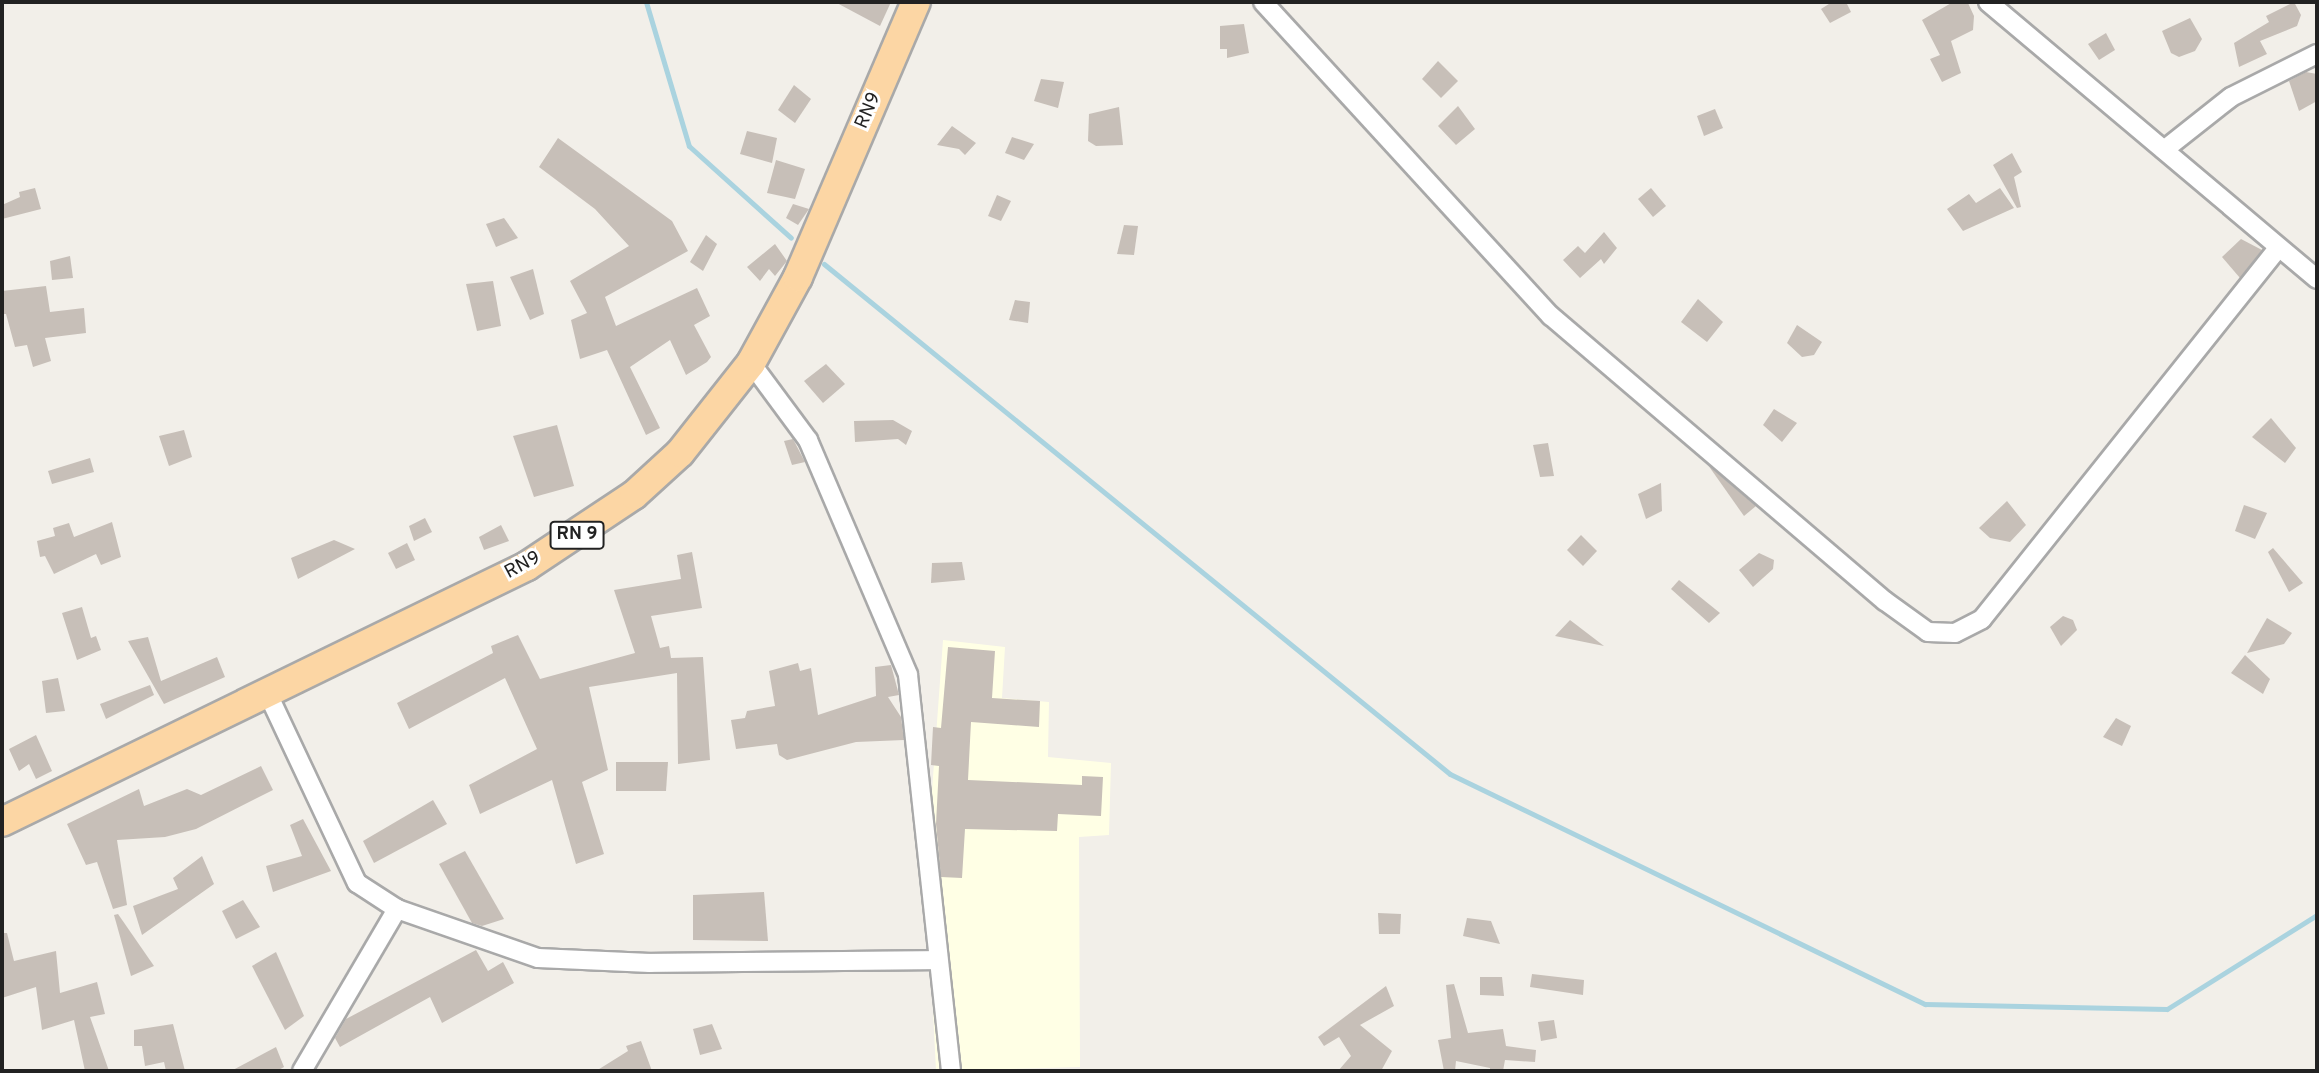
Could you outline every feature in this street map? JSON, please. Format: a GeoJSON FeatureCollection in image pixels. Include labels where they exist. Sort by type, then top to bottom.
{"type":"FeatureCollection","features":[{"type":"Feature","properties":{"kind":"main road","name":"RN9"},"geometry":{"type":"LineString","coordinates":[[2,822],[527,566],[587,528],[680,453],[751,363],[798,277],[916,2]]}},
{"type":"Feature","properties":{"kind":"street"},"geometry":{"type":"LineString","coordinates":[[1263,2],[1551,316],[1885,601],[1928,632],[1955,633],[1990,611],[2278,248]]}},
{"type":"Feature","properties":{"kind":"street"},"geometry":{"type":"LineString","coordinates":[[1988,2],[2317,279]]}},
{"type":"Feature","properties":{"kind":"street"},"geometry":{"type":"LineString","coordinates":[[2164,149],[2231,97],[2317,54]]}},
{"type":"Feature","properties":{"kind":"street"},"geometry":{"type":"LineString","coordinates":[[751,363],[808,440],[908,675],[936,960],[951,1071]]}},
{"type":"Feature","properties":{"kind":"street"},"geometry":{"type":"LineString","coordinates":[[267,692],[358,883],[397,909],[538,958],[650,963],[936,960]]}},
{"type":"Feature","properties":{"kind":"street"},"geometry":{"type":"LineString","coordinates":[[302,1071],[397,909]]}},
{"type":"Feature","properties":{"kind":"shaded area"},"geometry":{"type":"Polygon","coordinates":[[[943,640],[1005,647],[1002,698],[1049,702],[1048,757],[1111,763],[1109,835],[1079,837],[1080,1067],[936,1071],[926,873],[943,640]]]}},
{"type":"Feature","properties":{"kind":"building"},"geometry":{"type":"Polygon","coordinates":[[[835,2],[891,2],[880,26],[835,2]]]}},
{"type":"Feature","properties":{"kind":"building"},"geometry":{"type":"Polygon","coordinates":[[[1832,2],[1846,2],[1851,12],[1830,23],[1821,9],[1832,2]]]}},
{"type":"Feature","properties":{"kind":"building"},"geometry":{"type":"Polygon","coordinates":[[[1953,2],[1968,3],[1974,16],[1973,30],[1951,41],[1961,73],[1942,82],[1930,59],[1940,55],[1922,20],[1953,2]]]}},
{"type":"Feature","properties":{"kind":"building"},"geometry":{"type":"Polygon","coordinates":[[[2294,2],[2301,15],[2297,26],[2260,41],[2267,54],[2239,67],[2234,43],[2269,22],[2266,16],[2294,2]]]}},
{"type":"Feature","properties":{"kind":"building"},"geometry":{"type":"Polygon","coordinates":[[[2190,18],[2202,39],[2195,51],[2179,57],[2171,53],[2162,31],[2190,18]]]}},
{"type":"Feature","properties":{"kind":"building"},"geometry":{"type":"Polygon","coordinates":[[[1244,24],[1249,53],[1227,58],[1227,49],[1220,49],[1220,26],[1244,24]]]}},
{"type":"Feature","properties":{"kind":"building"},"geometry":{"type":"Polygon","coordinates":[[[2106,33],[2115,50],[2099,60],[2088,44],[2106,33]]]}},
{"type":"Feature","properties":{"kind":"building"},"geometry":{"type":"Polygon","coordinates":[[[1438,61],[1458,81],[1441,98],[1422,79],[1438,61]]]}},
{"type":"Feature","properties":{"kind":"building"},"geometry":{"type":"Polygon","coordinates":[[[2306,72],[2317,74],[2317,101],[2299,111],[2289,81],[2306,72]]]}},
{"type":"Feature","properties":{"kind":"building"},"geometry":{"type":"Polygon","coordinates":[[[1041,79],[1064,82],[1058,108],[1034,101],[1041,79]]]}},
{"type":"Feature","properties":{"kind":"building"},"geometry":{"type":"Polygon","coordinates":[[[794,85],[811,99],[795,123],[778,110],[794,85]]]}},
{"type":"Feature","properties":{"kind":"building"},"geometry":{"type":"Polygon","coordinates":[[[1458,106],[1475,129],[1456,145],[1438,126],[1458,106]]]}},
{"type":"Feature","properties":{"kind":"building"},"geometry":{"type":"Polygon","coordinates":[[[1119,107],[1123,145],[1096,146],[1088,141],[1089,114],[1119,107]]]}},
{"type":"Feature","properties":{"kind":"building"},"geometry":{"type":"Polygon","coordinates":[[[1715,109],[1723,128],[1704,136],[1697,116],[1715,109]]]}},
{"type":"Feature","properties":{"kind":"building"},"geometry":{"type":"Polygon","coordinates":[[[952,126],[976,143],[965,155],[959,149],[937,145],[952,126]]]}},
{"type":"Feature","properties":{"kind":"building"},"geometry":{"type":"Polygon","coordinates":[[[747,131],[777,138],[772,163],[740,154],[747,131]]]}},
{"type":"Feature","properties":{"kind":"building"},"geometry":{"type":"Polygon","coordinates":[[[1012,137],[1034,144],[1024,160],[1005,153],[1012,137]]]}},
{"type":"Feature","properties":{"kind":"building"},"geometry":{"type":"Polygon","coordinates":[[[558,138],[672,221],[688,251],[605,297],[616,326],[697,288],[710,316],[694,325],[711,357],[707,362],[686,375],[670,340],[630,367],[660,428],[646,435],[607,350],[580,359],[571,320],[587,313],[570,281],[629,246],[595,209],[539,167],[558,138]]]}},
{"type":"Feature","properties":{"kind":"building"},"geometry":{"type":"Polygon","coordinates":[[[2012,153],[2022,172],[2014,177],[2021,207],[2017,208],[1993,165],[2012,153]]]}},
{"type":"Feature","properties":{"kind":"building"},"geometry":{"type":"Polygon","coordinates":[[[776,160],[805,169],[795,199],[767,193],[776,160]]]}},
{"type":"Feature","properties":{"kind":"building"},"geometry":{"type":"Polygon","coordinates":[[[35,188],[41,209],[2,219],[2,205],[20,197],[19,192],[35,188]]]}},
{"type":"Feature","properties":{"kind":"building"},"geometry":{"type":"Polygon","coordinates":[[[1651,188],[1666,206],[1653,217],[1638,199],[1651,188]]]}},
{"type":"Feature","properties":{"kind":"building"},"geometry":{"type":"Polygon","coordinates":[[[2000,188],[2014,208],[1963,231],[1947,209],[1969,194],[1976,203],[2000,188]]]}},
{"type":"Feature","properties":{"kind":"building"},"geometry":{"type":"Polygon","coordinates":[[[997,195],[1011,201],[1001,221],[988,216],[997,195]]]}},
{"type":"Feature","properties":{"kind":"building"},"geometry":{"type":"Polygon","coordinates":[[[793,204],[809,209],[798,225],[786,218],[793,204]]]}},
{"type":"Feature","properties":{"kind":"building"},"geometry":{"type":"Polygon","coordinates":[[[504,218],[518,238],[496,247],[486,224],[504,218]]]}},
{"type":"Feature","properties":{"kind":"building"},"geometry":{"type":"Polygon","coordinates":[[[1124,225],[1138,226],[1134,255],[1117,254],[1124,225]]]}},
{"type":"Feature","properties":{"kind":"building"},"geometry":{"type":"Polygon","coordinates":[[[1604,232],[1617,248],[1604,264],[1601,259],[1580,278],[1563,260],[1578,246],[1585,253],[1604,232]]]}},
{"type":"Feature","properties":{"kind":"building"},"geometry":{"type":"Polygon","coordinates":[[[706,235],[717,244],[703,271],[690,262],[706,235]]]}},
{"type":"Feature","properties":{"kind":"building"},"geometry":{"type":"Polygon","coordinates":[[[2241,239],[2262,250],[2240,278],[2222,257],[2241,239]]]}},
{"type":"Feature","properties":{"kind":"building"},"geometry":{"type":"Polygon","coordinates":[[[775,244],[787,261],[775,276],[769,269],[760,281],[747,267],[775,244]]]}},
{"type":"Feature","properties":{"kind":"building"},"geometry":{"type":"Polygon","coordinates":[[[70,256],[73,278],[52,280],[50,261],[70,256]]]}},
{"type":"Feature","properties":{"kind":"building"},"geometry":{"type":"Polygon","coordinates":[[[533,269],[544,314],[530,320],[510,277],[533,269]]]}},
{"type":"Feature","properties":{"kind":"building"},"geometry":{"type":"Polygon","coordinates":[[[493,281],[501,326],[477,331],[466,284],[493,281]]]}},
{"type":"Feature","properties":{"kind":"building"},"geometry":{"type":"Polygon","coordinates":[[[46,286],[50,312],[84,308],[86,333],[45,338],[51,361],[33,367],[27,345],[15,347],[6,314],[2,314],[2,291],[46,286]]]}},
{"type":"Feature","properties":{"kind":"building"},"geometry":{"type":"Polygon","coordinates":[[[1698,299],[1723,322],[1707,342],[1681,322],[1698,299]]]}},
{"type":"Feature","properties":{"kind":"building"},"geometry":{"type":"Polygon","coordinates":[[[1015,300],[1030,302],[1028,323],[1009,320],[1015,300]]]}},
{"type":"Feature","properties":{"kind":"building"},"geometry":{"type":"Polygon","coordinates":[[[1797,325],[1822,342],[1814,355],[1802,357],[1787,343],[1797,325]]]}},
{"type":"Feature","properties":{"kind":"building"},"geometry":{"type":"Polygon","coordinates":[[[826,364],[845,384],[823,403],[804,381],[826,364]]]}},
{"type":"Feature","properties":{"kind":"building"},"geometry":{"type":"Polygon","coordinates":[[[1774,409],[1797,423],[1782,442],[1763,425],[1774,409]]]}},
{"type":"Feature","properties":{"kind":"building"},"geometry":{"type":"Polygon","coordinates":[[[2271,418],[2296,448],[2285,463],[2252,437],[2271,418]]]}},
{"type":"Feature","properties":{"kind":"building"},"geometry":{"type":"Polygon","coordinates":[[[893,420],[912,431],[906,445],[898,439],[855,442],[854,421],[893,420]]]}},
{"type":"Feature","properties":{"kind":"building"},"geometry":{"type":"Polygon","coordinates":[[[557,425],[574,486],[534,497],[513,436],[557,425]]]}},
{"type":"Feature","properties":{"kind":"building"},"geometry":{"type":"Polygon","coordinates":[[[184,430],[192,457],[169,466],[159,436],[184,430]]]}},
{"type":"Feature","properties":{"kind":"building"},"geometry":{"type":"Polygon","coordinates":[[[793,439],[805,462],[792,465],[784,441],[793,439]]]}},
{"type":"Feature","properties":{"kind":"building"},"geometry":{"type":"Polygon","coordinates":[[[1548,443],[1554,476],[1540,477],[1533,445],[1548,443]]]}},
{"type":"Feature","properties":{"kind":"building"},"geometry":{"type":"Polygon","coordinates":[[[90,458],[94,472],[52,484],[48,471],[90,458]]]}},
{"type":"Feature","properties":{"kind":"building"},"geometry":{"type":"Polygon","coordinates":[[[1708,465],[1756,506],[1744,516],[1708,465]]]}},
{"type":"Feature","properties":{"kind":"building"},"geometry":{"type":"Polygon","coordinates":[[[1661,483],[1662,511],[1646,519],[1638,494],[1661,483]]]}},
{"type":"Feature","properties":{"kind":"building"},"geometry":{"type":"Polygon","coordinates":[[[2007,501],[2026,525],[2010,542],[1990,538],[1979,528],[2007,501]]]}},
{"type":"Feature","properties":{"kind":"building"},"geometry":{"type":"Polygon","coordinates":[[[2244,505],[2267,513],[2255,539],[2235,531],[2244,505]]]}},
{"type":"Feature","properties":{"kind":"building"},"geometry":{"type":"Polygon","coordinates":[[[425,518],[432,532],[414,541],[409,526],[425,518]]]}},
{"type":"Feature","properties":{"kind":"building"},"geometry":{"type":"Polygon","coordinates":[[[112,522],[121,557],[101,565],[96,554],[54,574],[45,556],[40,557],[37,541],[55,536],[53,528],[69,523],[74,537],[112,522]]]}},
{"type":"Feature","properties":{"kind":"building"},"geometry":{"type":"Polygon","coordinates":[[[501,525],[509,541],[484,550],[479,537],[501,525]]]}},
{"type":"Feature","properties":{"kind":"building"},"geometry":{"type":"Polygon","coordinates":[[[1581,535],[1597,551],[1583,566],[1567,550],[1581,535]]]}},
{"type":"Feature","properties":{"kind":"building"},"geometry":{"type":"Polygon","coordinates":[[[334,540],[355,549],[298,579],[291,558],[334,540]]]}},
{"type":"Feature","properties":{"kind":"building"},"geometry":{"type":"Polygon","coordinates":[[[407,543],[415,560],[396,569],[388,553],[407,543]]]}},
{"type":"Feature","properties":{"kind":"building"},"geometry":{"type":"Polygon","coordinates":[[[2273,548],[2303,583],[2289,592],[2268,552],[2273,548]]]}},
{"type":"Feature","properties":{"kind":"building"},"geometry":{"type":"Polygon","coordinates":[[[692,552],[702,608],[651,616],[660,648],[669,646],[671,658],[703,657],[710,760],[678,764],[677,673],[589,687],[608,770],[582,782],[604,854],[576,864],[552,780],[480,814],[469,785],[537,749],[505,678],[409,729],[397,703],[493,653],[491,646],[518,635],[540,679],[635,653],[614,590],[681,579],[677,555],[692,552]]]}},
{"type":"Feature","properties":{"kind":"building"},"geometry":{"type":"Polygon","coordinates":[[[1759,553],[1774,560],[1773,569],[1753,587],[1739,570],[1759,553]]]}},
{"type":"Feature","properties":{"kind":"building"},"geometry":{"type":"Polygon","coordinates":[[[962,562],[965,580],[931,583],[932,563],[962,562]]]}},
{"type":"Feature","properties":{"kind":"building"},"geometry":{"type":"Polygon","coordinates":[[[1679,580],[1720,613],[1709,623],[1671,589],[1679,580]]]}},
{"type":"Feature","properties":{"kind":"building"},"geometry":{"type":"Polygon","coordinates":[[[82,607],[91,638],[96,636],[101,650],[77,660],[62,613],[82,607]]]}},
{"type":"Feature","properties":{"kind":"building"},"geometry":{"type":"Polygon","coordinates":[[[2063,616],[2073,620],[2077,630],[2061,646],[2050,627],[2063,616]]]}},
{"type":"Feature","properties":{"kind":"building"},"geometry":{"type":"Polygon","coordinates":[[[2267,618],[2292,633],[2284,644],[2247,653],[2267,618]]]}},
{"type":"Feature","properties":{"kind":"building"},"geometry":{"type":"Polygon","coordinates":[[[1570,620],[1604,646],[1555,636],[1570,620]]]}},
{"type":"Feature","properties":{"kind":"building"},"geometry":{"type":"Polygon","coordinates":[[[148,637],[161,681],[217,657],[225,677],[164,704],[128,641],[148,637]]]}},
{"type":"Feature","properties":{"kind":"building"},"geometry":{"type":"Polygon","coordinates":[[[948,647],[995,651],[992,698],[1040,701],[1039,727],[971,722],[968,780],[1082,785],[1082,776],[1103,777],[1101,816],[1058,814],[1057,831],[965,829],[962,878],[941,877],[936,824],[939,766],[931,765],[933,727],[941,728],[948,647]]]}},
{"type":"Feature","properties":{"kind":"building"},"geometry":{"type":"Polygon","coordinates":[[[2245,655],[2270,679],[2263,694],[2231,673],[2245,655]]]}},
{"type":"Feature","properties":{"kind":"building"},"geometry":{"type":"Polygon","coordinates":[[[798,663],[800,671],[811,668],[818,715],[876,696],[875,667],[891,665],[899,695],[888,697],[901,717],[904,740],[856,742],[787,760],[779,755],[777,744],[736,749],[731,720],[745,718],[747,711],[775,706],[769,671],[798,663]]]}},
{"type":"Feature","properties":{"kind":"building"},"geometry":{"type":"Polygon","coordinates":[[[58,678],[65,711],[46,713],[42,681],[58,678]]]}},
{"type":"Feature","properties":{"kind":"building"},"geometry":{"type":"Polygon","coordinates":[[[150,685],[154,695],[106,719],[100,704],[150,685]]]}},
{"type":"Feature","properties":{"kind":"building"},"geometry":{"type":"Polygon","coordinates":[[[2116,718],[2131,726],[2122,746],[2103,737],[2116,718]]]}},
{"type":"Feature","properties":{"kind":"building"},"geometry":{"type":"Polygon","coordinates":[[[36,735],[52,771],[36,779],[29,764],[19,771],[9,749],[36,735]]]}},
{"type":"Feature","properties":{"kind":"building"},"geometry":{"type":"Polygon","coordinates":[[[616,762],[668,762],[666,791],[616,791],[616,762]]]}},
{"type":"Feature","properties":{"kind":"building"},"geometry":{"type":"Polygon","coordinates":[[[261,766],[273,790],[196,829],[165,837],[117,840],[127,905],[113,909],[97,862],[86,865],[67,824],[139,789],[144,806],[187,789],[201,795],[261,766]]]}},
{"type":"Feature","properties":{"kind":"building"},"geometry":{"type":"Polygon","coordinates":[[[433,800],[447,824],[374,863],[363,841],[433,800]]]}},
{"type":"Feature","properties":{"kind":"building"},"geometry":{"type":"Polygon","coordinates":[[[303,819],[331,871],[273,892],[266,866],[302,856],[290,825],[303,819]]]}},
{"type":"Feature","properties":{"kind":"building"},"geometry":{"type":"Polygon","coordinates":[[[465,851],[504,919],[482,926],[472,923],[439,864],[465,851]]]}},
{"type":"Feature","properties":{"kind":"building"},"geometry":{"type":"Polygon","coordinates":[[[202,856],[214,884],[142,935],[133,906],[178,889],[173,878],[202,856]]]}},
{"type":"Feature","properties":{"kind":"building"},"geometry":{"type":"Polygon","coordinates":[[[764,892],[768,941],[693,940],[693,895],[764,892]]]}},
{"type":"Feature","properties":{"kind":"building"},"geometry":{"type":"Polygon","coordinates":[[[243,900],[260,927],[236,939],[222,911],[243,900]]]}},
{"type":"Feature","properties":{"kind":"building"},"geometry":{"type":"Polygon","coordinates":[[[1378,913],[1401,914],[1400,934],[1379,934],[1378,913]]]}},
{"type":"Feature","properties":{"kind":"building"},"geometry":{"type":"Polygon","coordinates":[[[118,914],[154,966],[131,976],[114,915],[118,914]]]}},
{"type":"Feature","properties":{"kind":"building"},"geometry":{"type":"Polygon","coordinates":[[[1467,918],[1491,921],[1500,944],[1463,936],[1467,918]]]}},
{"type":"Feature","properties":{"kind":"building"},"geometry":{"type":"Polygon","coordinates":[[[2,933],[7,933],[14,961],[56,951],[60,993],[97,982],[105,1014],[90,1017],[109,1071],[85,1071],[74,1020],[42,1030],[36,987],[2,998],[2,933]]]}},
{"type":"Feature","properties":{"kind":"building"},"geometry":{"type":"Polygon","coordinates":[[[476,950],[488,971],[503,962],[514,983],[442,1023],[430,997],[340,1047],[335,1038],[346,1019],[476,950]]]}},
{"type":"Feature","properties":{"kind":"building"},"geometry":{"type":"Polygon","coordinates":[[[276,952],[304,1016],[285,1030],[252,966],[276,952]]]}},
{"type":"Feature","properties":{"kind":"building"},"geometry":{"type":"Polygon","coordinates":[[[1532,974],[1584,980],[1583,995],[1530,987],[1532,974]]]}},
{"type":"Feature","properties":{"kind":"building"},"geometry":{"type":"Polygon","coordinates":[[[1480,977],[1502,977],[1504,996],[1480,995],[1480,977]]]}},
{"type":"Feature","properties":{"kind":"building"},"geometry":{"type":"Polygon","coordinates":[[[1454,984],[1468,1033],[1503,1029],[1506,1046],[1536,1050],[1535,1062],[1505,1060],[1503,1071],[1490,1071],[1490,1068],[1456,1061],[1455,1071],[1444,1071],[1438,1040],[1451,1038],[1446,985],[1454,984]]]}},
{"type":"Feature","properties":{"kind":"building"},"geometry":{"type":"Polygon","coordinates":[[[1386,986],[1394,1006],[1360,1025],[1392,1051],[1381,1071],[1338,1071],[1351,1056],[1339,1037],[1324,1046],[1318,1037],[1386,986]]]}},
{"type":"Feature","properties":{"kind":"building"},"geometry":{"type":"Polygon","coordinates":[[[1554,1020],[1557,1038],[1541,1041],[1538,1022],[1554,1020]]]}},
{"type":"Feature","properties":{"kind":"building"},"geometry":{"type":"Polygon","coordinates":[[[173,1024],[185,1071],[166,1071],[164,1062],[145,1066],[142,1046],[134,1046],[134,1030],[173,1024]]]}},
{"type":"Feature","properties":{"kind":"building"},"geometry":{"type":"Polygon","coordinates":[[[712,1024],[722,1049],[700,1055],[693,1029],[712,1024]]]}},
{"type":"Feature","properties":{"kind":"building"},"geometry":{"type":"Polygon","coordinates":[[[641,1041],[652,1071],[596,1071],[628,1051],[626,1046],[641,1041]]]}},
{"type":"Feature","properties":{"kind":"building"},"geometry":{"type":"Polygon","coordinates":[[[276,1047],[284,1067],[277,1071],[231,1071],[276,1047]]]}},
{"type":"Feature","properties":{"kind":"waterway"},"geometry":{"type":"LineString","coordinates":[[646,2],[689,146],[791,238]]}},
{"type":"Feature","properties":{"kind":"waterway"},"geometry":{"type":"LineString","coordinates":[[824,264],[1450,774],[1925,1004],[2167,1009],[2317,915]]}}]}
